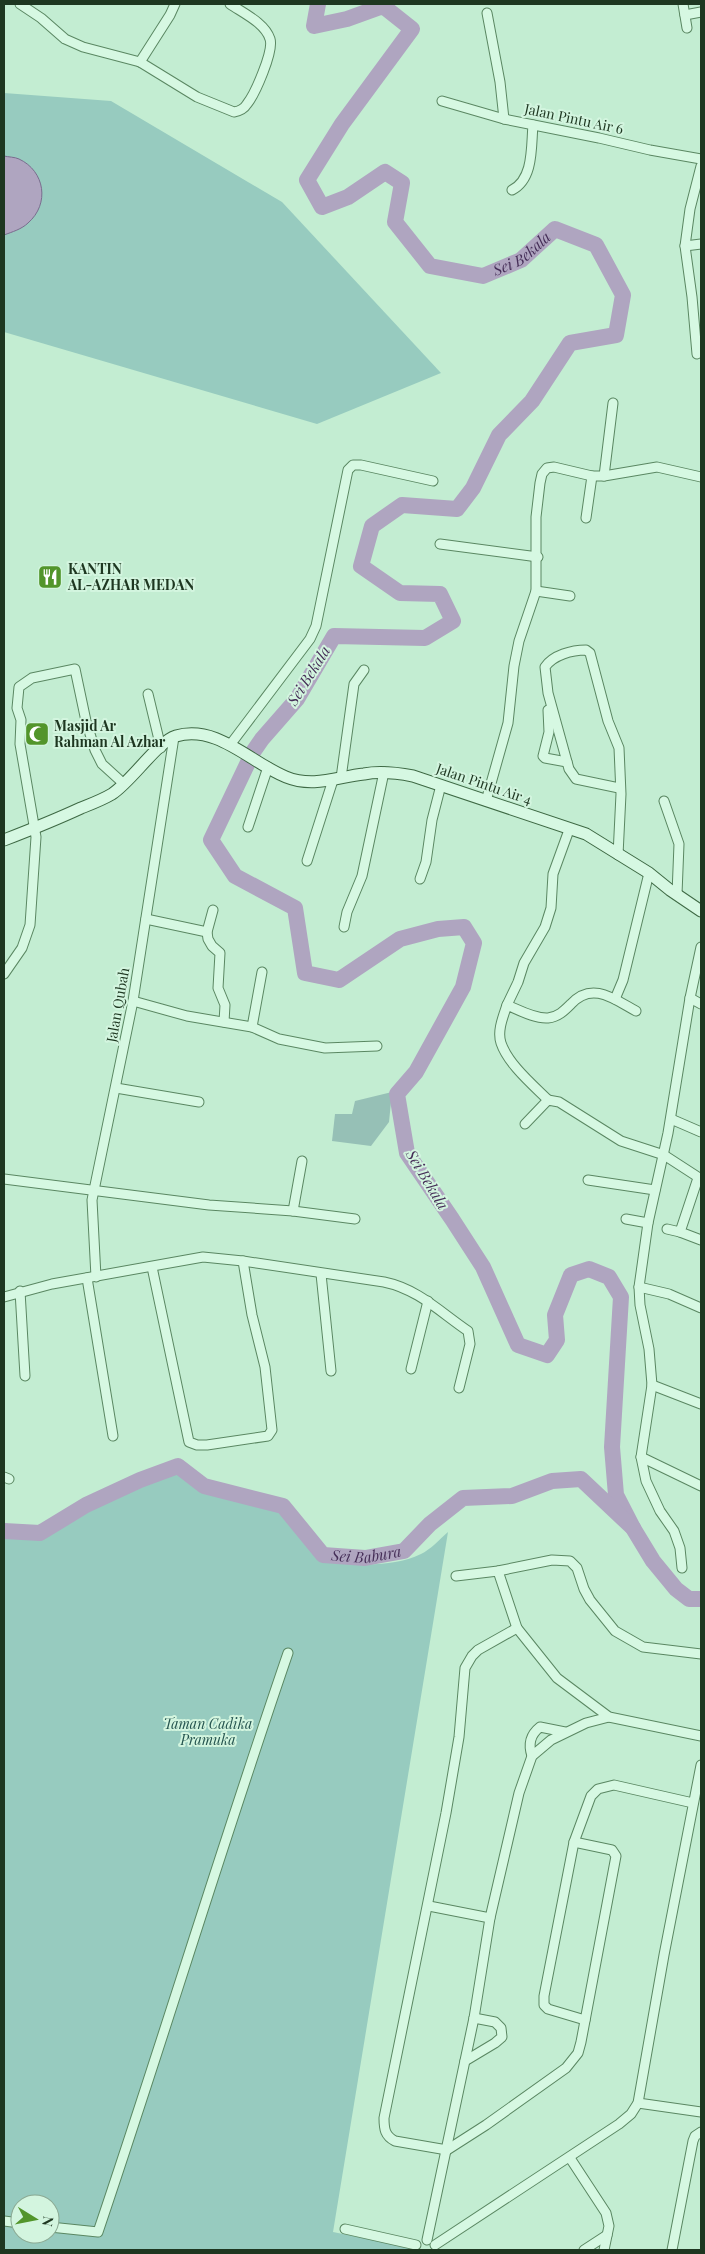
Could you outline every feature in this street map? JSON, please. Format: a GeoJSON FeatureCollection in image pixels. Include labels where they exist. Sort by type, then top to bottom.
{"type":"FeatureCollection","features":[{"type":"Feature","properties":{"kind":"main road","name":"Jalan Pintu Air 4"},"geometry":{"type":"LineString","coordinates":[[174,737],[188,733],[198,734],[236,748],[286,777],[306,783],[384,772],[413,776],[569,830],[586,834],[649,872],[701,912]]}},
{"type":"Feature","properties":{"kind":"main road"},"geometry":{"type":"LineString","coordinates":[[4,840],[36,828],[111,794],[174,737]]}},
{"type":"Feature","properties":{"kind":"street"},"geometry":{"type":"LineString","coordinates":[[20,4],[41,18],[65,39],[91,49],[140,62],[197,97],[234,112],[241,110],[252,97],[271,50],[271,41],[258,23],[230,4]]}},
{"type":"Feature","properties":{"kind":"street"},"geometry":{"type":"LineString","coordinates":[[140,62],[175,4]]}},
{"type":"Feature","properties":{"kind":"street"},"geometry":{"type":"LineString","coordinates":[[683,4],[687,28]]}},
{"type":"Feature","properties":{"kind":"street"},"geometry":{"type":"LineString","coordinates":[[685,15],[701,12]]}},
{"type":"Feature","properties":{"kind":"street"},"geometry":{"type":"LineString","coordinates":[[487,13],[500,82],[504,119]]}},
{"type":"Feature","properties":{"kind":"street","name":"Jalan Pintu Air 6"},"geometry":{"type":"LineString","coordinates":[[442,101],[504,119],[701,159]]}},
{"type":"Feature","properties":{"kind":"street"},"geometry":{"type":"LineString","coordinates":[[512,190],[520,185],[528,170],[533,125]]}},
{"type":"Feature","properties":{"kind":"street"},"geometry":{"type":"LineString","coordinates":[[696,354],[692,297],[685,246],[690,209],[701,166]]}},
{"type":"Feature","properties":{"kind":"street"},"geometry":{"type":"LineString","coordinates":[[685,246],[701,244]]}},
{"type":"Feature","properties":{"kind":"street"},"geometry":{"type":"LineString","coordinates":[[604,476],[613,404]]}},
{"type":"Feature","properties":{"kind":"street"},"geometry":{"type":"LineString","coordinates":[[236,748],[310,638],[316,626],[348,470],[354,465],[362,465],[433,481]]}},
{"type":"Feature","properties":{"kind":"street"},"geometry":{"type":"LineString","coordinates":[[486,801],[508,723],[514,666],[519,641],[536,591],[538,557],[536,517],[542,474],[547,468],[554,467],[592,476],[604,476],[635,469],[658,467],[701,477]]}},
{"type":"Feature","properties":{"kind":"street"},"geometry":{"type":"LineString","coordinates":[[586,518],[592,476]]}},
{"type":"Feature","properties":{"kind":"street"},"geometry":{"type":"LineString","coordinates":[[440,544],[538,557]]}},
{"type":"Feature","properties":{"kind":"street"},"geometry":{"type":"LineString","coordinates":[[536,591],[570,596]]}},
{"type":"Feature","properties":{"kind":"street"},"geometry":{"type":"LineString","coordinates":[[567,762],[543,756],[549,732],[545,667],[546,664],[573,651],[586,650],[590,653],[608,721],[619,748],[618,855]]}},
{"type":"Feature","properties":{"kind":"street"},"geometry":{"type":"LineString","coordinates":[[4,974],[22,948],[30,925],[36,828],[20,744],[21,720],[17,708],[19,688],[32,678],[73,669],[76,670],[86,721],[95,750],[102,764],[124,784]]}},
{"type":"Feature","properties":{"kind":"street"},"geometry":{"type":"LineString","coordinates":[[307,861],[337,779],[354,684],[364,670]]}},
{"type":"Feature","properties":{"kind":"street"},"geometry":{"type":"LineString","coordinates":[[548,693],[567,762],[576,779],[619,788]]}},
{"type":"Feature","properties":{"kind":"street"},"geometry":{"type":"LineString","coordinates":[[148,694],[161,748]]}},
{"type":"Feature","properties":{"kind":"street","name":"Jalan Qubah"},"geometry":{"type":"LineString","coordinates":[[113,1436],[91,1278],[94,1190],[133,1001],[174,737]]}},
{"type":"Feature","properties":{"kind":"street"},"geometry":{"type":"LineString","coordinates":[[248,827],[266,766]]}},
{"type":"Feature","properties":{"kind":"street"},"geometry":{"type":"LineString","coordinates":[[344,927],[347,912],[362,876],[384,772]]}},
{"type":"Feature","properties":{"kind":"street"},"geometry":{"type":"LineString","coordinates":[[420,879],[426,862],[432,820],[441,786]]}},
{"type":"Feature","properties":{"kind":"street"},"geometry":{"type":"LineString","coordinates":[[664,801],[679,844],[677,894]]}},
{"type":"Feature","properties":{"kind":"street"},"geometry":{"type":"LineString","coordinates":[[569,830],[553,874],[551,908],[545,927],[524,963],[518,982],[507,1005],[501,1026],[501,1043],[524,1076],[548,1100],[565,1105],[621,1141],[664,1155],[700,1178],[680,1232]]}},
{"type":"Feature","properties":{"kind":"street"},"geometry":{"type":"LineString","coordinates":[[615,999],[623,980],[649,872]]}},
{"type":"Feature","properties":{"kind":"street"},"geometry":{"type":"LineString","coordinates":[[213,910],[207,932],[209,942],[220,953],[218,988],[225,1005],[224,1022]]}},
{"type":"Feature","properties":{"kind":"street"},"geometry":{"type":"LineString","coordinates":[[146,920],[207,932]]}},
{"type":"Feature","properties":{"kind":"street"},"geometry":{"type":"LineString","coordinates":[[682,1568],[680,1548],[674,1531],[660,1511],[646,1481],[641,1457],[652,1385],[649,1349],[640,1305],[639,1287],[648,1223],[664,1155],[690,998],[701,946]]}},
{"type":"Feature","properties":{"kind":"street"},"geometry":{"type":"LineString","coordinates":[[252,1027],[262,972]]}},
{"type":"Feature","properties":{"kind":"street"},"geometry":{"type":"LineString","coordinates":[[507,1005],[541,1018],[550,1018],[563,1012],[578,996],[585,992],[603,994],[636,1011]]}},
{"type":"Feature","properties":{"kind":"street"},"geometry":{"type":"LineString","coordinates":[[690,998],[701,1004]]}},
{"type":"Feature","properties":{"kind":"street"},"geometry":{"type":"LineString","coordinates":[[133,1001],[187,1016],[252,1027],[279,1038],[325,1048],[377,1046]]}},
{"type":"Feature","properties":{"kind":"street"},"geometry":{"type":"LineString","coordinates":[[116,1088],[198,1102]]}},
{"type":"Feature","properties":{"kind":"street"},"geometry":{"type":"LineString","coordinates":[[525,1124],[548,1100]]}},
{"type":"Feature","properties":{"kind":"street"},"geometry":{"type":"LineString","coordinates":[[671,1118],[701,1132]]}},
{"type":"Feature","properties":{"kind":"street"},"geometry":{"type":"LineString","coordinates":[[293,1211],[302,1161]]}},
{"type":"Feature","properties":{"kind":"street"},"geometry":{"type":"LineString","coordinates":[[4,1179],[209,1205],[293,1211],[355,1219]]}},
{"type":"Feature","properties":{"kind":"street"},"geometry":{"type":"LineString","coordinates":[[588,1180],[655,1190]]}},
{"type":"Feature","properties":{"kind":"street"},"geometry":{"type":"LineString","coordinates":[[626,1219],[648,1223]]}},
{"type":"Feature","properties":{"kind":"street"},"geometry":{"type":"LineString","coordinates":[[667,1229],[701,1240]]}},
{"type":"Feature","properties":{"kind":"street"},"geometry":{"type":"LineString","coordinates":[[4,1297],[20,1291],[203,1257],[243,1261],[402,1286],[428,1301],[468,1331],[470,1344],[459,1388]]}},
{"type":"Feature","properties":{"kind":"street"},"geometry":{"type":"LineString","coordinates":[[152,1267],[189,1442],[197,1445],[207,1445],[268,1436],[272,1430],[265,1367],[252,1315],[243,1261]]}},
{"type":"Feature","properties":{"kind":"street"},"geometry":{"type":"LineString","coordinates":[[321,1274],[331,1371]]}},
{"type":"Feature","properties":{"kind":"street"},"geometry":{"type":"LineString","coordinates":[[639,1287],[670,1294],[701,1308]]}},
{"type":"Feature","properties":{"kind":"street"},"geometry":{"type":"LineString","coordinates":[[20,1291],[25,1376]]}},
{"type":"Feature","properties":{"kind":"street"},"geometry":{"type":"LineString","coordinates":[[411,1368],[428,1301]]}},
{"type":"Feature","properties":{"kind":"street"},"geometry":{"type":"LineString","coordinates":[[652,1385],[701,1404]]}},
{"type":"Feature","properties":{"kind":"street"},"geometry":{"type":"LineString","coordinates":[[641,1457],[701,1486]]}},
{"type":"Feature","properties":{"kind":"street"},"geometry":{"type":"LineString","coordinates":[[456,1576],[498,1571],[552,1560],[570,1562],[577,1568],[590,1600],[615,1631],[643,1647],[701,1654]]}},
{"type":"Feature","properties":{"kind":"street"},"geometry":{"type":"LineString","coordinates":[[498,1571],[517,1628],[557,1678],[609,1717],[701,1736]]}},
{"type":"Feature","properties":{"kind":"street"},"geometry":{"type":"LineString","coordinates":[[517,1628],[478,1650],[465,1668],[458,1737],[429,1906],[384,2126],[389,2138],[395,2141],[446,2150],[486,2125],[566,2068],[578,2053],[616,1856],[612,1850],[574,1842]]}},
{"type":"Feature","properties":{"kind":"street"},"geometry":{"type":"LineString","coordinates":[[60,2228],[98,2232],[143,2099],[240,1793],[288,1653]]}},
{"type":"Feature","properties":{"kind":"street"},"geometry":{"type":"LineString","coordinates":[[345,2229],[416,2248],[427,2240],[474,2018],[490,1918],[510,1838],[513,1814],[532,1756],[551,1740],[565,1732],[586,1723],[609,1717]]}},
{"type":"Feature","properties":{"kind":"street"},"geometry":{"type":"LineString","coordinates":[[532,1756],[530,1739],[532,1732],[540,1727],[565,1732]]}},
{"type":"Feature","properties":{"kind":"street"},"geometry":{"type":"LineString","coordinates":[[427,2240],[436,2248],[619,2124],[631,2114],[638,2103],[701,1765]]}},
{"type":"Feature","properties":{"kind":"street"},"geometry":{"type":"LineString","coordinates":[[585,2020],[554,2012],[544,2005],[544,1996],[574,1842],[588,1800],[594,1792],[602,1787],[614,1785],[693,1803]]}},
{"type":"Feature","properties":{"kind":"street"},"geometry":{"type":"LineString","coordinates":[[429,1906],[490,1918]]}},
{"type":"Feature","properties":{"kind":"street"},"geometry":{"type":"LineString","coordinates":[[465,2061],[496,2043],[502,2037],[501,2028],[498,2024],[474,2018]]}},
{"type":"Feature","properties":{"kind":"street"},"geometry":{"type":"LineString","coordinates":[[638,2103],[701,2110]]}},
{"type":"Feature","properties":{"kind":"street"},"geometry":{"type":"LineString","coordinates":[[672,2250],[693,2141],[695,2136],[701,2132]]}},
{"type":"Feature","properties":{"kind":"street"},"geometry":{"type":"LineString","coordinates":[[570,2158],[606,2213],[609,2226],[604,2250]]}},
{"type":"Feature","properties":{"kind":"street"},"geometry":{"type":"LineString","coordinates":[[584,2250],[607,2234]]}},
{"type":"Feature","properties":{"kind":"green space"},"geometry":{"type":"Polygon","coordinates":[[[4,93],[111,101],[282,202],[441,373],[317,424],[4,332],[4,93]]]}},
{"type":"Feature","properties":{"kind":"green space","name":"Taman Cadika Pramuka"},"geometry":{"type":"Polygon","coordinates":[[[177,1472],[204,1493],[282,1512],[319,1561],[371,1564],[397,1562],[409,1559],[428,1550],[448,1532],[333,2232],[412,2248],[413,2250],[4,2250],[4,1536],[42,1539],[104,1503],[177,1472]]]}},
{"type":"Feature","properties":{"kind":"shaded area"},"geometry":{"type":"Polygon","coordinates":[[[4,156],[19,159],[28,164],[39,180],[42,198],[40,207],[28,223],[20,229],[4,235],[4,156]]]}},
{"type":"Feature","properties":{"kind":"shaded area"},"geometry":{"type":"Polygon","coordinates":[[[392,1092],[389,1122],[371,1146],[332,1141],[335,1114],[352,1114],[355,1101],[392,1092]]]}},
{"type":"Feature","properties":{"kind":"waterway","name":"Sei Bekala"},"geometry":{"type":"LineString","coordinates":[[318,4],[314,26],[347,19],[383,6],[412,29],[342,124],[307,180],[322,207],[348,197],[385,172],[402,183],[395,222],[430,266],[483,276],[521,260],[555,229],[596,245],[623,295],[616,335],[570,343],[532,401],[499,435],[473,488],[457,509],[402,505],[372,526],[361,566],[400,593],[440,594],[453,621],[425,638],[334,636],[297,699],[253,752],[211,840],[235,876],[295,908],[305,973],[339,980],[400,939],[438,929],[464,927],[474,943],[463,987],[416,1072],[397,1094],[407,1153],[483,1267],[518,1345],[547,1355],[557,1340],[555,1315],[571,1275],[589,1269],[609,1277],[621,1297],[612,1447],[616,1495],[633,1528]]}},
{"type":"Feature","properties":{"kind":"waterway","name":"Sei Babura"},"geometry":{"type":"LineString","coordinates":[[4,1531],[40,1533],[86,1505],[140,1480],[178,1466],[204,1486],[283,1506],[323,1555],[365,1558],[404,1551],[430,1524],[463,1498],[512,1496],[552,1481],[581,1479],[633,1528],[653,1561],[676,1589],[689,1599],[701,1599]]}},
{"type":"Feature","properties":{"kind":"place","name":"KANTIN AL-AZHAR MEDAN"},"geometry":{"type":"Point","coordinates":[50,577]}},
{"type":"Feature","properties":{"kind":"place","name":"Masjid Ar Rahman Al Azhar"},"geometry":{"type":"Point","coordinates":[37,734]}}]}
